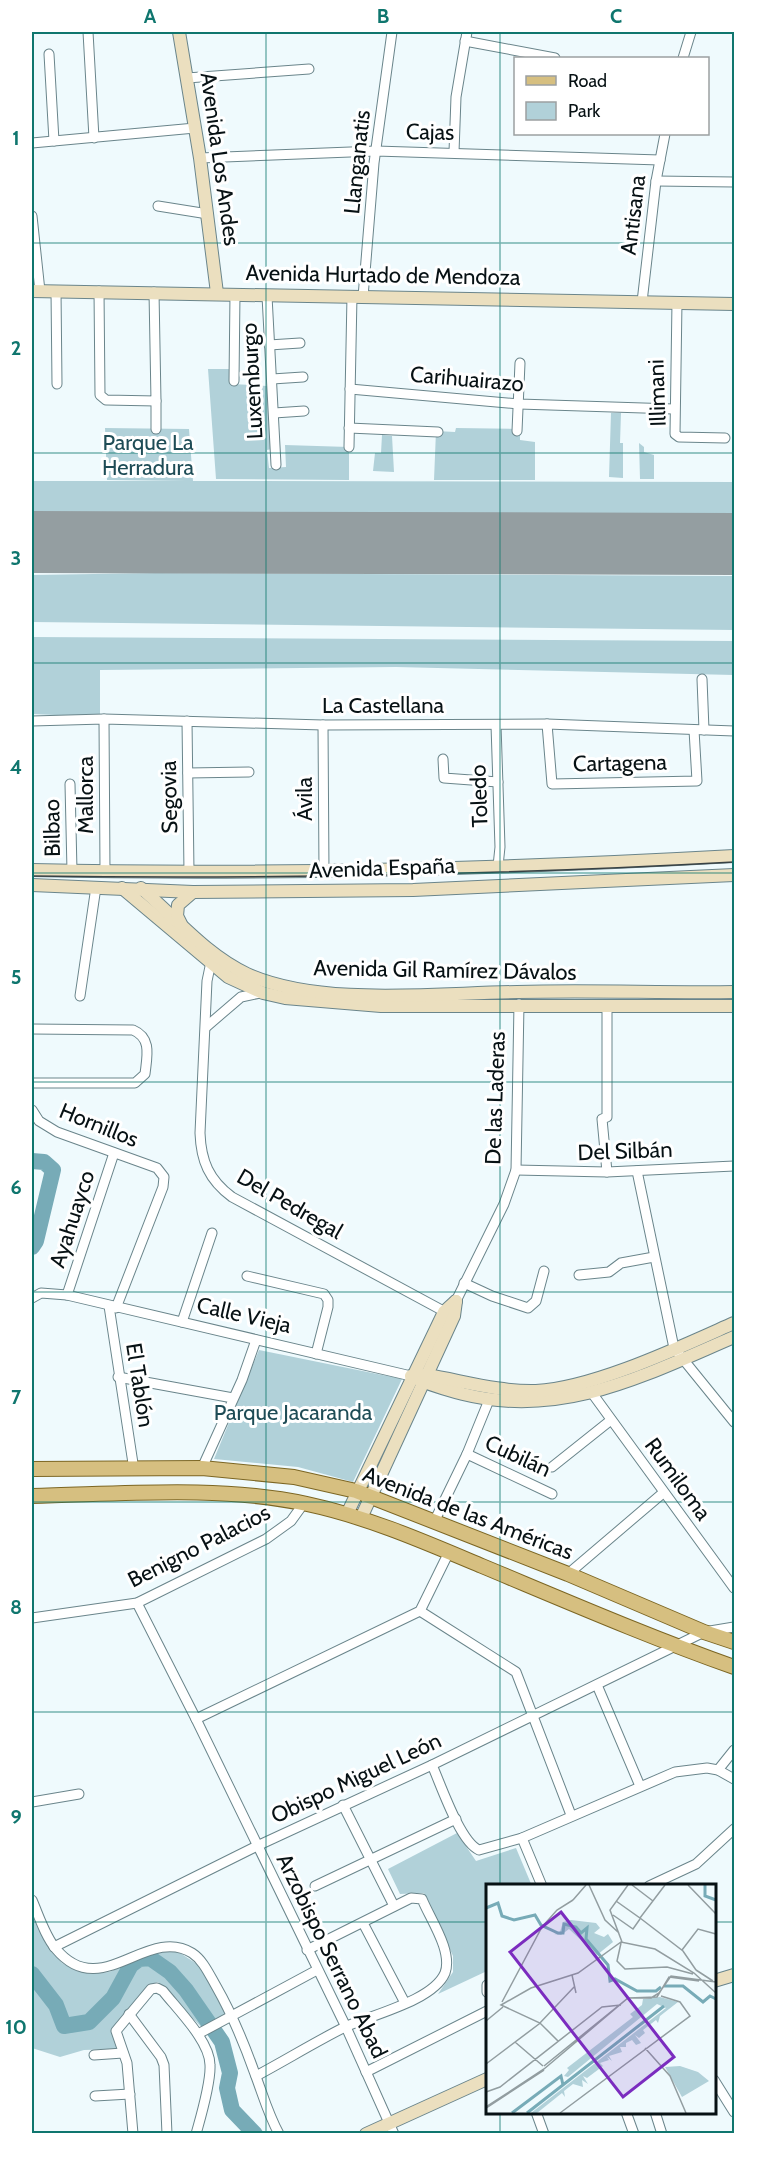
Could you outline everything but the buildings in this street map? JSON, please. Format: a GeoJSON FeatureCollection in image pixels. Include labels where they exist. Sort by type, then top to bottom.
{"type":"FeatureCollection","features":[{"type":"Feature","properties":{"kind":"main road","name":"Avenida Los Andes"},"geometry":{"type":"LineString","coordinates":[[179,32],[200,158],[217,293]]}},
{"type":"Feature","properties":{"kind":"main road","name":"Avenida Hurtado de Mendoza"},"geometry":{"type":"LineString","coordinates":[[36,291],[735,304]]}},
{"type":"Feature","properties":{"kind":"main road","name":"Avenida España"},"geometry":{"type":"LineString","coordinates":[[32,870],[324,873],[600,864],[735,856]]}},
{"type":"Feature","properties":{"kind":"main road","name":"Avenida Gil Ramírez Dávalos"},"geometry":{"type":"LineString","coordinates":[[123,872],[182,925],[211,959],[279,985],[420,1000]]}},
{"type":"Feature","properties":{"kind":"main road","name":"Avenida España"},"geometry":{"type":"LineString","coordinates":[[32,885],[193,892],[423,890],[735,875]]}},
{"type":"Feature","properties":{"kind":"main road","name":"Avenida Gil Ramírez Dávalos"},"geometry":{"type":"LineString","coordinates":[[121,888],[237,982],[263,993],[321,1002],[735,992]]}},
{"type":"Feature","properties":{"kind":"main road"},"geometry":{"type":"LineString","coordinates":[[182,925],[177,916],[178,905],[193,892]]}},
{"type":"Feature","properties":{"kind":"main road","name":"Avenida Gil Ramírez Dávalos"},"geometry":{"type":"LineString","coordinates":[[519,998],[607,1006],[735,1006]]}},
{"type":"Feature","properties":{"kind":"main road","name":"De las Laderas"},"geometry":{"type":"LineString","coordinates":[[354,1516],[356,1491],[411,1376],[456,1301]]}},
{"type":"Feature","properties":{"kind":"main road","name":"De las Laderas"},"geometry":{"type":"LineString","coordinates":[[354,1516],[371,1495],[425,1379],[449,1314]]}},
{"type":"Feature","properties":{"kind":"main road","name":"Calle Vieja"},"geometry":{"type":"LineString","coordinates":[[411,1376],[512,1390],[556,1388],[606,1376],[735,1323]]}},
{"type":"Feature","properties":{"kind":"main road","name":"Calle Vieja"},"geometry":{"type":"LineString","coordinates":[[425,1379],[489,1400],[532,1402],[592,1393],[735,1336]]}},
{"type":"Feature","properties":{"kind":"main road","name":"Avenida de las Américas"},"geometry":{"type":"LineString","coordinates":[[32,1470],[202,1468],[294,1477],[356,1491],[568,1574],[704,1632],[735,1642]]}},
{"type":"Feature","properties":{"kind":"main road","name":"Avenida de las Américas"},"geometry":{"type":"LineString","coordinates":[[32,1496],[213,1494],[304,1503],[354,1516],[449,1552],[676,1646],[735,1667]]}},
{"type":"Feature","properties":{"kind":"main road"},"geometry":{"type":"LineString","coordinates":[[715,1981],[735,1975]]}},
{"type":"Feature","properties":{"kind":"main road"},"geometry":{"type":"LineString","coordinates":[[366,2133],[393,2129],[486,2080]]}},
{"type":"Feature","properties":{"kind":"street"},"geometry":{"type":"LineString","coordinates":[[88,32],[94,138]]}},
{"type":"Feature","properties":{"kind":"street","name":"Llanganatis"},"geometry":{"type":"LineString","coordinates":[[358,296],[392,32]]}},
{"type":"Feature","properties":{"kind":"street"},"geometry":{"type":"LineString","coordinates":[[683,57],[691,32]]}},
{"type":"Feature","properties":{"kind":"street"},"geometry":{"type":"LineString","coordinates":[[454,152],[456,98],[466,36],[551,57]]}},
{"type":"Feature","properties":{"kind":"street"},"geometry":{"type":"LineString","coordinates":[[49,54],[54,141]]}},
{"type":"Feature","properties":{"kind":"street"},"geometry":{"type":"LineString","coordinates":[[187,78],[309,69]]}},
{"type":"Feature","properties":{"kind":"street"},"geometry":{"type":"LineString","coordinates":[[32,143],[195,128]]}},
{"type":"Feature","properties":{"kind":"street","name":"Antisana"},"geometry":{"type":"LineString","coordinates":[[642,302],[656,182],[665,135]]}},
{"type":"Feature","properties":{"kind":"street","name":"Cajas"},"geometry":{"type":"LineString","coordinates":[[200,158],[376,151],[660,160]]}},
{"type":"Feature","properties":{"kind":"street"},"geometry":{"type":"LineString","coordinates":[[656,182],[735,182]]}},
{"type":"Feature","properties":{"kind":"street"},"geometry":{"type":"LineString","coordinates":[[158,206],[208,214]]}},
{"type":"Feature","properties":{"kind":"street"},"geometry":{"type":"LineString","coordinates":[[32,216],[36,291]]}},
{"type":"Feature","properties":{"kind":"street"},"geometry":{"type":"LineString","coordinates":[[56,291],[57,384]]}},
{"type":"Feature","properties":{"kind":"street"},"geometry":{"type":"LineString","coordinates":[[99,291],[100,395],[106,400],[156,401]]}},
{"type":"Feature","properties":{"kind":"street"},"geometry":{"type":"LineString","coordinates":[[154,292],[156,429]]}},
{"type":"Feature","properties":{"kind":"street"},"geometry":{"type":"LineString","coordinates":[[234,381],[235,294]]}},
{"type":"Feature","properties":{"kind":"street","name":"Luxemburgo"},"geometry":{"type":"LineString","coordinates":[[267,296],[276,465]]}},
{"type":"Feature","properties":{"kind":"street"},"geometry":{"type":"LineString","coordinates":[[349,447],[350,389],[358,296]]}},
{"type":"Feature","properties":{"kind":"street","name":"Illimani"},"geometry":{"type":"LineString","coordinates":[[677,302],[674,409],[676,436],[724,438]]}},
{"type":"Feature","properties":{"kind":"street"},"geometry":{"type":"LineString","coordinates":[[269,345],[300,343]]}},
{"type":"Feature","properties":{"kind":"street"},"geometry":{"type":"LineString","coordinates":[[517,431],[520,363]]}},
{"type":"Feature","properties":{"kind":"street"},"geometry":{"type":"LineString","coordinates":[[272,379],[303,377]]}},
{"type":"Feature","properties":{"kind":"street","name":"Carihuairazo"},"geometry":{"type":"LineString","coordinates":[[350,389],[519,404],[674,409]]}},
{"type":"Feature","properties":{"kind":"street"},"geometry":{"type":"LineString","coordinates":[[274,413],[304,411]]}},
{"type":"Feature","properties":{"kind":"street"},"geometry":{"type":"LineString","coordinates":[[349,428],[438,432]]}},
{"type":"Feature","properties":{"kind":"street"},"geometry":{"type":"LineString","coordinates":[[699,730],[702,679]]}},
{"type":"Feature","properties":{"kind":"street","name":"La Castellana"},"geometry":{"type":"LineString","coordinates":[[32,721],[104,719],[323,725],[547,724],[735,731]]}},
{"type":"Feature","properties":{"kind":"street","name":"Mallorca"},"geometry":{"type":"LineString","coordinates":[[104,719],[105,871]]}},
{"type":"Feature","properties":{"kind":"street","name":"Segovia"},"geometry":{"type":"LineString","coordinates":[[187,721],[189,872]]}},
{"type":"Feature","properties":{"kind":"street","name":"Cartagena"},"geometry":{"type":"LineString","coordinates":[[547,724],[552,784],[697,781],[699,730]]}},
{"type":"Feature","properties":{"kind":"street","name":"Ávila"},"geometry":{"type":"LineString","coordinates":[[323,725],[324,873]]}},
{"type":"Feature","properties":{"kind":"street","name":"Toledo"},"geometry":{"type":"LineString","coordinates":[[496,725],[498,866]]}},
{"type":"Feature","properties":{"kind":"street"},"geometry":{"type":"LineString","coordinates":[[443,759],[444,778],[498,782]]}},
{"type":"Feature","properties":{"kind":"street"},"geometry":{"type":"LineString","coordinates":[[188,773],[249,772]]}},
{"type":"Feature","properties":{"kind":"street","name":"Bilbao"},"geometry":{"type":"LineString","coordinates":[[70,784],[72,871]]}},
{"type":"Feature","properties":{"kind":"street"},"geometry":{"type":"LineString","coordinates":[[80,996],[96,888]]}},
{"type":"Feature","properties":{"kind":"street","name":"Del Pedregal"},"geometry":{"type":"LineString","coordinates":[[211,959],[201,1149],[207,1171],[215,1182],[232,1197],[449,1314]]}},
{"type":"Feature","properties":{"kind":"street"},"geometry":{"type":"LineString","coordinates":[[206,1028],[241,997],[263,993]]}},
{"type":"Feature","properties":{"kind":"street","name":"De las Laderas"},"geometry":{"type":"LineString","coordinates":[[456,1301],[504,1204],[516,1170],[519,998]]}},
{"type":"Feature","properties":{"kind":"street"},"geometry":{"type":"LineString","coordinates":[[607,1006],[607,1117],[602,1119],[607,1172]]}},
{"type":"Feature","properties":{"kind":"street"},"geometry":{"type":"LineString","coordinates":[[32,1029],[133,1030],[141,1034],[147,1046],[146,1074],[135,1083],[32,1083]]}},
{"type":"Feature","properties":{"kind":"street","name":"Hornillos"},"geometry":{"type":"LineString","coordinates":[[32,1110],[39,1121],[57,1132],[157,1168]]}},
{"type":"Feature","properties":{"kind":"street","name":"Ayahuayco"},"geometry":{"type":"LineString","coordinates":[[32,1298],[41,1293],[67,1295],[114,1153]]}},
{"type":"Feature","properties":{"kind":"street","name":"Del Silbán"},"geometry":{"type":"LineString","coordinates":[[516,1170],[607,1172],[735,1166]]}},
{"type":"Feature","properties":{"kind":"street","name":"El Tablón"},"geometry":{"type":"LineString","coordinates":[[134,1470],[118,1377],[113,1307],[163,1187],[164,1177],[157,1168]]}},
{"type":"Feature","properties":{"kind":"street"},"geometry":{"type":"LineString","coordinates":[[637,1171],[674,1348],[735,1422]]}},
{"type":"Feature","properties":{"kind":"street"},"geometry":{"type":"LineString","coordinates":[[182,1322],[212,1233]]}},
{"type":"Feature","properties":{"kind":"street"},"geometry":{"type":"LineString","coordinates":[[579,1275],[610,1272],[621,1263],[654,1257]]}},
{"type":"Feature","properties":{"kind":"street"},"geometry":{"type":"LineString","coordinates":[[464,1283],[492,1296],[528,1308],[536,1301],[544,1271]]}},
{"type":"Feature","properties":{"kind":"street"},"geometry":{"type":"LineString","coordinates":[[247,1276],[324,1294],[328,1300],[328,1307],[316,1354]]}},
{"type":"Feature","properties":{"kind":"street","name":"Calle Vieja"},"geometry":{"type":"LineString","coordinates":[[67,1295],[411,1376]]}},
{"type":"Feature","properties":{"kind":"street"},"geometry":{"type":"LineString","coordinates":[[202,1468],[256,1340]]}},
{"type":"Feature","properties":{"kind":"street"},"geometry":{"type":"LineString","coordinates":[[118,1377],[233,1398]]}},
{"type":"Feature","properties":{"kind":"street","name":"Rumiloma"},"geometry":{"type":"LineString","coordinates":[[592,1393],[663,1493],[735,1588]]}},
{"type":"Feature","properties":{"kind":"street"},"geometry":{"type":"LineString","coordinates":[[434,1522],[467,1454],[489,1400]]}},
{"type":"Feature","properties":{"kind":"street"},"geometry":{"type":"LineString","coordinates":[[552,1467],[611,1420]]}},
{"type":"Feature","properties":{"kind":"street","name":"Cubilán"},"geometry":{"type":"LineString","coordinates":[[467,1454],[552,1494]]}},
{"type":"Feature","properties":{"kind":"street"},"geometry":{"type":"LineString","coordinates":[[568,1574],[663,1493]]}},
{"type":"Feature","properties":{"kind":"street","name":"Benigno Palacios"},"geometry":{"type":"LineString","coordinates":[[32,1617],[137,1603],[266,1539],[291,1521],[304,1503]]}},
{"type":"Feature","properties":{"kind":"street"},"geometry":{"type":"LineString","coordinates":[[196,1719],[420,1611],[449,1552]]}},
{"type":"Feature","properties":{"kind":"street","name":"Arzobispo Serrano Abad"},"geometry":{"type":"LineString","coordinates":[[137,1603],[346,2027],[393,2129]]}},
{"type":"Feature","properties":{"kind":"street"},"geometry":{"type":"LineString","coordinates":[[420,1611],[514,1669],[534,1715],[571,1815]]}},
{"type":"Feature","properties":{"kind":"street","name":"Obispo Miguel León"},"geometry":{"type":"LineString","coordinates":[[54,1947],[257,1846],[432,1765],[704,1632],[735,1627]]}},
{"type":"Feature","properties":{"kind":"street"},"geometry":{"type":"LineString","coordinates":[[597,1684],[640,1786]]}},
{"type":"Feature","properties":{"kind":"street"},"geometry":{"type":"LineString","coordinates":[[718,1770],[735,1750]]}},
{"type":"Feature","properties":{"kind":"street"},"geometry":{"type":"LineString","coordinates":[[432,1765],[456,1819],[472,1846],[479,1850],[522,1838],[640,1786],[693,1768],[718,1770],[735,1779]]}},
{"type":"Feature","properties":{"kind":"street"},"geometry":{"type":"LineString","coordinates":[[32,1802],[79,1794]]}},
{"type":"Feature","properties":{"kind":"street"},"geometry":{"type":"LineString","coordinates":[[343,1805],[394,1906]]}},
{"type":"Feature","properties":{"kind":"street"},"geometry":{"type":"LineString","coordinates":[[315,1886],[456,1819]]}},
{"type":"Feature","properties":{"kind":"street"},"geometry":{"type":"LineString","coordinates":[[652,1884],[696,1864],[735,1829]]}},
{"type":"Feature","properties":{"kind":"street"},"geometry":{"type":"LineString","coordinates":[[522,1838],[541,1884]]}},
{"type":"Feature","properties":{"kind":"street"},"geometry":{"type":"LineString","coordinates":[[256,2076],[346,2027],[405,2003],[439,1981],[447,1962],[444,1949],[422,1899],[411,1898],[307,1950]]}},
{"type":"Feature","properties":{"kind":"street"},"geometry":{"type":"LineString","coordinates":[[32,1900],[54,1947],[65,1959],[88,1970],[109,1967],[162,1947],[177,1947],[192,1953],[204,1965],[256,2076],[267,2110],[279,2133]]}},
{"type":"Feature","properties":{"kind":"street"},"geometry":{"type":"LineString","coordinates":[[363,1923],[405,2003]]}},
{"type":"Feature","properties":{"kind":"street"},"geometry":{"type":"LineString","coordinates":[[201,2032],[317,1970]]}},
{"type":"Feature","properties":{"kind":"street"},"geometry":{"type":"LineString","coordinates":[[133,2133],[130,2094],[123,2053],[116,2031],[151,1989],[156,1988],[163,1991],[201,2032],[211,2064],[197,2133]]}},
{"type":"Feature","properties":{"kind":"street"},"geometry":{"type":"LineString","coordinates":[[366,2072],[486,2012]]}},
{"type":"Feature","properties":{"kind":"street"},"geometry":{"type":"LineString","coordinates":[[129,2014],[161,2057],[164,2065],[166,2133]]}},
{"type":"Feature","properties":{"kind":"street"},"geometry":{"type":"LineString","coordinates":[[94,2055],[123,2053]]}},
{"type":"Feature","properties":{"kind":"street"},"geometry":{"type":"LineString","coordinates":[[715,2082],[735,2112]]}},
{"type":"Feature","properties":{"kind":"street"},"geometry":{"type":"LineString","coordinates":[[95,2096],[130,2094]]}},
{"type":"Feature","properties":{"kind":"street"},"geometry":{"type":"LineString","coordinates":[[537,2114],[543,2133]]}},
{"type":"Feature","properties":{"kind":"street"},"geometry":{"type":"LineString","coordinates":[[627,2114],[634,2133]]}},
{"type":"Feature","properties":{"kind":"street"},"geometry":{"type":"LineString","coordinates":[[656,2114],[662,2133]]}},
{"type":"Feature","properties":{"kind":"green space"},"geometry":{"type":"Polygon","coordinates":[[[208,369],[231,369],[232,384],[267,386],[272,449],[267,450],[269,468],[286,467],[285,445],[349,447],[349,480],[216,479],[208,369]]]}},
{"type":"Feature","properties":{"kind":"green space"},"geometry":{"type":"Polygon","coordinates":[[[611,413],[621,413],[620,443],[623,443],[623,478],[609,477],[611,413]]]}},
{"type":"Feature","properties":{"kind":"green space","name":"Parque La Herradura"},"geometry":{"type":"Polygon","coordinates":[[[105,428],[189,429],[193,481],[734,482],[734,517],[32,515],[32,481],[186,481],[107,480],[105,428]]]}},
{"type":"Feature","properties":{"kind":"green space"},"geometry":{"type":"Polygon","coordinates":[[[456,428],[520,429],[520,440],[535,442],[535,480],[434,480],[436,431],[455,432],[456,428]]]}},
{"type":"Feature","properties":{"kind":"green space"},"geometry":{"type":"Polygon","coordinates":[[[382,435],[392,436],[394,472],[373,471],[375,453],[381,453],[382,435]]]}},
{"type":"Feature","properties":{"kind":"green space"},"geometry":{"type":"Polygon","coordinates":[[[639,443],[644,447],[644,452],[654,455],[654,479],[640,479],[639,443]]]}},
{"type":"Feature","properties":{"kind":"green space"},"geometry":{"type":"Polygon","coordinates":[[[156,573],[734,576],[734,630],[32,622],[32,575],[156,573]]]}},
{"type":"Feature","properties":{"kind":"green space"},"geometry":{"type":"Polygon","coordinates":[[[32,637],[734,641],[734,675],[396,667],[100,670],[100,717],[32,714],[32,637]]]}},
{"type":"Feature","properties":{"kind":"green space","name":"Parque Jacaranda"},"geometry":{"type":"Polygon","coordinates":[[[259,1350],[402,1379],[353,1482],[298,1467],[214,1459],[259,1350]]]}},
{"type":"Feature","properties":{"kind":"green space"},"geometry":{"type":"Polygon","coordinates":[[[457,1833],[476,1861],[516,1848],[531,1884],[486,1884],[486,1971],[438,1994],[453,1972],[453,1956],[424,1893],[400,1894],[388,1869],[457,1833]]]}},
{"type":"Feature","properties":{"kind":"green space"},"geometry":{"type":"Polygon","coordinates":[[[32,1909],[50,1949],[62,1963],[73,1969],[90,1974],[109,1972],[163,1950],[177,1951],[203,1968],[228,2015],[203,2029],[158,1982],[148,1985],[114,2030],[118,2049],[84,2050],[60,2057],[32,2048],[32,1909]]]}},
{"type":"Feature","properties":{"kind":"waterway"},"geometry":{"type":"LineString","coordinates":[[32,1161],[44,1162],[53,1170],[36,1241],[32,1247]]}},
{"type":"Feature","properties":{"kind":"waterway"},"geometry":{"type":"LineString","coordinates":[[32,1974],[56,2005],[64,2026],[89,2022],[113,1998],[131,1965],[139,1959],[150,1958],[170,1972],[186,1990],[222,2042],[230,2073],[227,2088],[232,2110],[255,2134]]}},
{"type":"Feature","properties":{"kind":"runway"},"geometry":{"type":"LineString","coordinates":[[32,542],[734,544]]}},
{"type":"Feature","properties":{"kind":"tram line"},"geometry":{"type":"LineString","coordinates":[[32,876],[383,875],[734,862]]}}]}
